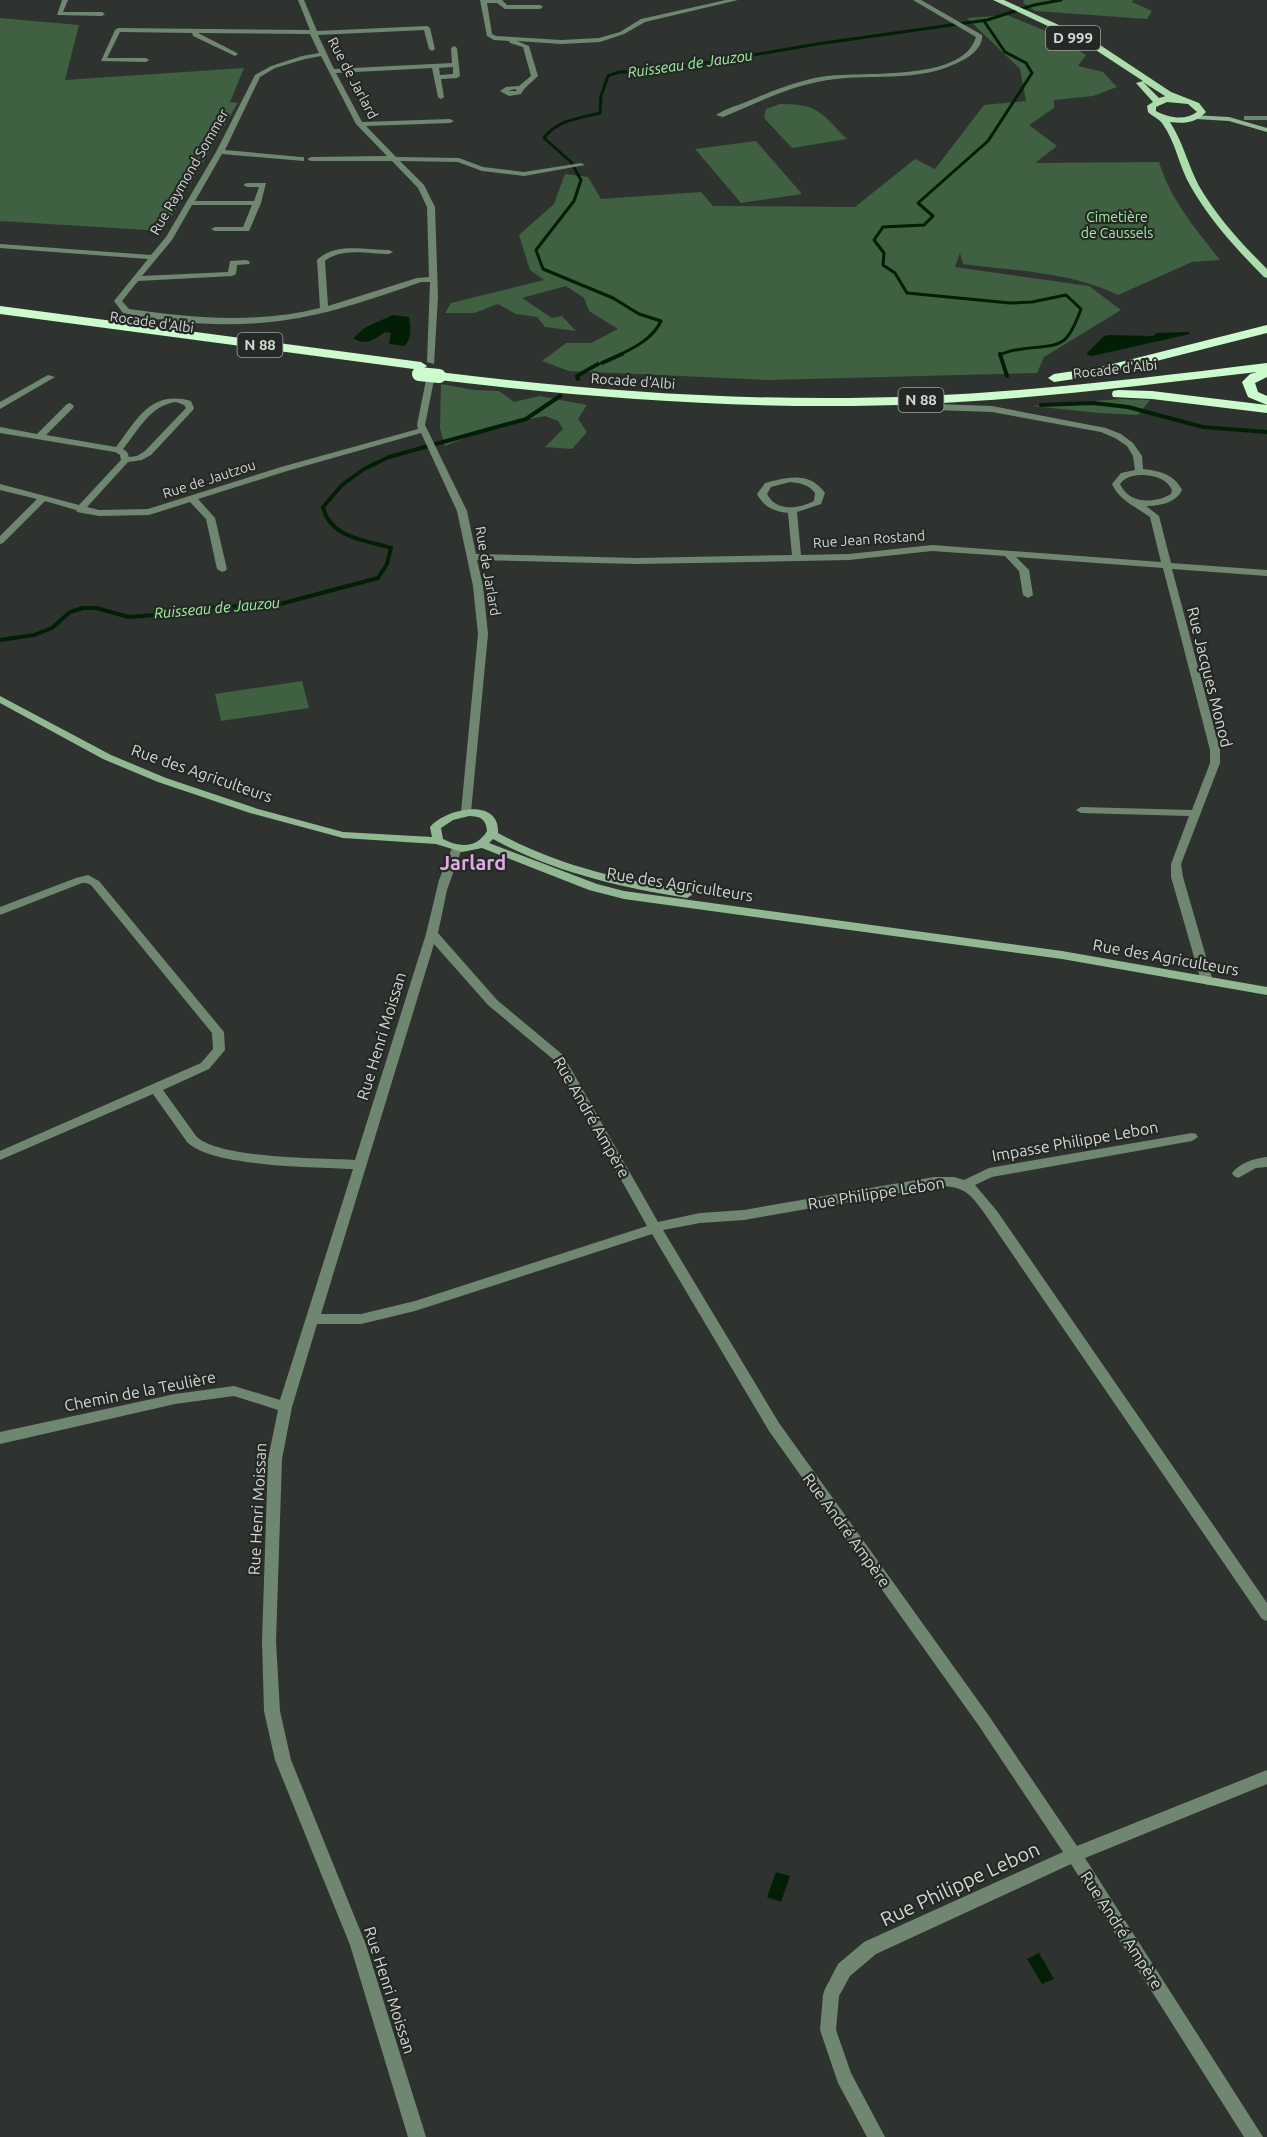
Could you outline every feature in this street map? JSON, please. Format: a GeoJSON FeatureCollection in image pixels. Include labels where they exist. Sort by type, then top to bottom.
{"type":"FeatureCollection","features":[{"type":"Feature","properties":{"kind":"highway","name":"Rocade d'Albi"},"geometry":{"type":"LineString","coordinates":[[0,310],[574,392],[760,402],[887,401],[1024,394],[1267,367]]}},
{"type":"Feature","properties":{"kind":"highway","name":"Rocade d'Albi"},"geometry":{"type":"LineString","coordinates":[[0,317],[430,371],[691,392],[885,393],[1002,388],[1267,359]]}},
{"type":"Feature","properties":{"kind":"highway"},"geometry":{"type":"LineString","coordinates":[[1002,388],[1016,383],[1101,371],[1267,329]]}},
{"type":"Feature","properties":{"kind":"highway"},"geometry":{"type":"LineString","coordinates":[[1267,373],[1248,381],[1248,387],[1253,394],[1267,401]]}},
{"type":"Feature","properties":{"kind":"highway"},"geometry":{"type":"LineString","coordinates":[[574,392],[668,403],[744,406],[935,406],[1127,393],[1168,396],[1267,410]]}},
{"type":"Feature","properties":{"kind":"main road"},"geometry":{"type":"LineString","coordinates":[[997,0],[1090,43],[1168,94],[1198,105],[1202,112],[1196,117],[1180,120],[1161,117]]}},
{"type":"Feature","properties":{"kind":"main road","name":"D 999"},"geometry":{"type":"LineString","coordinates":[[1031,15],[1081,42],[1138,81],[1155,103]]}},
{"type":"Feature","properties":{"kind":"main road"},"geometry":{"type":"LineString","coordinates":[[1180,99],[1155,103],[1152,112],[1168,123],[1188,173],[1216,217],[1267,275]]}},
{"type":"Feature","properties":{"kind":"main road"},"geometry":{"type":"LineString","coordinates":[[1180,120],[1177,128],[1193,173],[1193,180]]}},
{"type":"Feature","properties":{"kind":"main road"},"geometry":{"type":"LineString","coordinates":[[1255,263],[1267,280]]}},
{"type":"Feature","properties":{"kind":"street"},"geometry":{"type":"LineString","coordinates":[[65,0],[59,14],[102,14]]}},
{"type":"Feature","properties":{"kind":"street","name":"Rue de Jarlard"},"geometry":{"type":"LineString","coordinates":[[301,0],[322,54],[360,124],[421,187],[431,207],[434,310],[430,371],[421,425],[462,511],[482,609],[483,634],[466,812]]}},
{"type":"Feature","properties":{"kind":"street"},"geometry":{"type":"LineString","coordinates":[[494,38],[561,42],[600,40],[622,33],[643,20],[735,0]]}},
{"type":"Feature","properties":{"kind":"street"},"geometry":{"type":"LineString","coordinates":[[720,115],[819,80],[910,75],[948,65],[968,55],[978,44],[980,36],[916,0]]}},
{"type":"Feature","properties":{"kind":"street"},"geometry":{"type":"LineString","coordinates":[[520,89],[535,76],[526,46],[489,35],[484,1],[498,1],[505,8],[540,7]]}},
{"type":"Feature","properties":{"kind":"street"},"geometry":{"type":"LineString","coordinates":[[147,60],[103,60],[118,30],[313,33],[427,28],[432,49]]}},
{"type":"Feature","properties":{"kind":"street"},"geometry":{"type":"LineString","coordinates":[[195,31],[195,35],[235,54]]}},
{"type":"Feature","properties":{"kind":"street"},"geometry":{"type":"LineString","coordinates":[[437,77],[457,76],[454,48]]}},
{"type":"Feature","properties":{"kind":"street","name":"Rue Raymond Sommer"},"geometry":{"type":"LineString","coordinates":[[322,54],[295,60],[257,76],[220,152],[169,238],[118,300],[126,311],[193,321],[289,318],[324,310],[420,280],[433,279]]}},
{"type":"Feature","properties":{"kind":"street"},"geometry":{"type":"LineString","coordinates":[[331,70],[456,65]]}},
{"type":"Feature","properties":{"kind":"street"},"geometry":{"type":"LineString","coordinates":[[435,66],[441,97]]}},
{"type":"Feature","properties":{"kind":"street"},"geometry":{"type":"LineString","coordinates":[[1198,105],[1267,124]]}},
{"type":"Feature","properties":{"kind":"street"},"geometry":{"type":"LineString","coordinates":[[1196,117],[1219,117],[1267,130]]}},
{"type":"Feature","properties":{"kind":"street"},"geometry":{"type":"LineString","coordinates":[[1247,118],[1267,118]]}},
{"type":"Feature","properties":{"kind":"street"},"geometry":{"type":"LineString","coordinates":[[360,124],[450,121]]}},
{"type":"Feature","properties":{"kind":"street"},"geometry":{"type":"LineString","coordinates":[[220,152],[301,159]]}},
{"type":"Feature","properties":{"kind":"street"},"geometry":{"type":"LineString","coordinates":[[311,159],[459,160],[500,173],[538,173],[581,165]]}},
{"type":"Feature","properties":{"kind":"street"},"geometry":{"type":"LineString","coordinates":[[215,229],[246,229],[263,185],[247,185]]}},
{"type":"Feature","properties":{"kind":"street"},"geometry":{"type":"LineString","coordinates":[[190,203],[257,203]]}},
{"type":"Feature","properties":{"kind":"street"},"geometry":{"type":"LineString","coordinates":[[0,246],[153,257]]}},
{"type":"Feature","properties":{"kind":"street"},"geometry":{"type":"LineString","coordinates":[[324,310],[321,260],[324,256],[334,252],[389,252]]}},
{"type":"Feature","properties":{"kind":"street"},"geometry":{"type":"LineString","coordinates":[[135,279],[232,274],[233,263],[246,262]]}},
{"type":"Feature","properties":{"kind":"street"},"geometry":{"type":"LineString","coordinates":[[0,406],[51,377]]}},
{"type":"Feature","properties":{"kind":"street"},"geometry":{"type":"LineString","coordinates":[[80,510],[125,460],[148,453],[189,408],[188,403],[174,399],[154,404],[118,450]]}},
{"type":"Feature","properties":{"kind":"street"},"geometry":{"type":"LineString","coordinates":[[39,437],[70,406]]}},
{"type":"Feature","properties":{"kind":"street"},"geometry":{"type":"LineString","coordinates":[[935,406],[992,409],[1103,430],[1114,434],[1136,452],[1140,459],[1139,472]]}},
{"type":"Feature","properties":{"kind":"street"},"geometry":{"type":"LineString","coordinates":[[0,430],[118,450],[124,454],[125,460]]}},
{"type":"Feature","properties":{"kind":"street","name":"Rue de Jautzou"},"geometry":{"type":"LineString","coordinates":[[0,487],[80,510],[123,515],[149,512],[284,469],[424,432]]}},
{"type":"Feature","properties":{"kind":"street"},"geometry":{"type":"LineString","coordinates":[[1133,501],[1159,503],[1175,495],[1177,490],[1174,484],[1159,474],[1139,472],[1124,475],[1116,484],[1120,493],[1154,516],[1159,503]]}},
{"type":"Feature","properties":{"kind":"street"},"geometry":{"type":"LineString","coordinates":[[790,480],[808,483],[819,490],[820,500],[814,505],[792,510],[767,503],[763,497],[765,488],[773,483],[790,480]]}},
{"type":"Feature","properties":{"kind":"street"},"geometry":{"type":"LineString","coordinates":[[192,499],[210,518],[222,569]]}},
{"type":"Feature","properties":{"kind":"street"},"geometry":{"type":"LineString","coordinates":[[0,541],[41,500]]}},
{"type":"Feature","properties":{"kind":"street"},"geometry":{"type":"LineString","coordinates":[[792,510],[797,557]]}},
{"type":"Feature","properties":{"kind":"street","name":"Rue Jacques Monod"},"geometry":{"type":"LineString","coordinates":[[1154,516],[1215,750],[1215,763],[1176,864],[1207,981]]}},
{"type":"Feature","properties":{"kind":"street","name":"Rue Jean Rostand"},"geometry":{"type":"LineString","coordinates":[[472,557],[636,561],[859,556],[932,548],[1267,573]]}},
{"type":"Feature","properties":{"kind":"street"},"geometry":{"type":"LineString","coordinates":[[1009,555],[1024,570],[1028,595]]}},
{"type":"Feature","properties":{"kind":"street"},"geometry":{"type":"LineString","coordinates":[[1024,570],[1038,556]]}},
{"type":"Feature","properties":{"kind":"street","name":"Rue des Agriculteurs"},"geometry":{"type":"LineString","coordinates":[[0,699],[107,757],[162,780],[254,811],[343,834],[367,838],[438,841],[457,848],[482,844],[593,887],[624,895],[1062,955],[1267,991]]}},
{"type":"Feature","properties":{"kind":"street"},"geometry":{"type":"LineString","coordinates":[[1081,810],[1197,813]]}},
{"type":"Feature","properties":{"kind":"street","name":"Rue des Agriculteurs"},"geometry":{"type":"LineString","coordinates":[[407,839],[435,827],[442,819],[453,814],[476,813],[490,822],[492,834],[508,844],[598,878],[625,885],[849,920],[880,929]]}},
{"type":"Feature","properties":{"kind":"street"},"geometry":{"type":"LineString","coordinates":[[435,827],[438,841]]}},
{"type":"Feature","properties":{"kind":"street"},"geometry":{"type":"LineString","coordinates":[[482,844],[492,834]]}},
{"type":"Feature","properties":{"kind":"street","name":"Rue Henri Moissan"},"geometry":{"type":"LineString","coordinates":[[417,2137],[358,1945],[283,1760],[272,1711],[269,1641],[275,1459],[285,1407],[432,934],[446,872],[457,848]]}},
{"type":"Feature","properties":{"kind":"street"},"geometry":{"type":"LineString","coordinates":[[0,911],[80,880],[88,879],[95,883],[218,1032],[219,1050],[205,1066],[0,1156]]}},
{"type":"Feature","properties":{"kind":"street","name":"Rue André Ampère"},"geometry":{"type":"LineString","coordinates":[[432,934],[480,990],[516,1024],[554,1050],[654,1227],[774,1427],[984,1721],[1074,1855],[1254,2137]]}},
{"type":"Feature","properties":{"kind":"street"},"geometry":{"type":"LineString","coordinates":[[155,1088],[196,1144],[209,1151],[236,1156],[361,1165]]}},
{"type":"Feature","properties":{"kind":"street","name":"Impasse Philippe Lebon"},"geometry":{"type":"LineString","coordinates":[[966,1184],[972,1178],[989,1173],[1192,1137]]}},
{"type":"Feature","properties":{"kind":"street"},"geometry":{"type":"LineString","coordinates":[[1238,1173],[1253,1164],[1267,1162]]}},
{"type":"Feature","properties":{"kind":"street","name":"Rue Philippe Lebon"},"geometry":{"type":"LineString","coordinates":[[312,1319],[361,1319],[415,1306],[654,1227],[700,1218],[744,1215],[943,1181],[966,1184],[981,1199],[1019,1251],[1267,1616]]}},
{"type":"Feature","properties":{"kind":"street","name":"Chemin de la Teulière"},"geometry":{"type":"LineString","coordinates":[[0,1438],[159,1403],[234,1391],[285,1407]]}},
{"type":"Feature","properties":{"kind":"street","name":"Rue Philippe Lebon"},"geometry":{"type":"LineString","coordinates":[[876,2137],[844,2077],[828,2030],[831,1995],[844,1970],[870,1948],[1074,1855],[1267,1777]]}},
{"type":"Feature","properties":{"kind":"green space"},"geometry":{"type":"Polygon","coordinates":[[[1024,0],[1133,0],[1132,2],[1152,11],[1147,19],[1035,11],[1023,3],[1024,0]]]}},
{"type":"Feature","properties":{"kind":"green space","name":"Cimetière de Caussels"},"geometry":{"type":"Polygon","coordinates":[[[1007,15],[1046,31],[1086,55],[1078,66],[1103,72],[1117,87],[1093,96],[1054,100],[1054,108],[1029,125],[1057,146],[1035,163],[1159,162],[1177,202],[1220,260],[1192,262],[1118,295],[1082,281],[1062,277],[963,264],[960,253],[955,267],[1089,286],[1121,310],[1044,357],[1037,373],[768,380],[569,371],[542,361],[566,343],[591,343],[618,329],[589,311],[584,298],[566,286],[522,298],[552,318],[562,316],[576,331],[545,327],[537,317],[516,314],[498,304],[474,313],[445,313],[451,303],[544,280],[530,270],[519,235],[554,204],[565,174],[588,177],[601,199],[701,192],[713,206],[855,207],[915,159],[935,169],[984,105],[1026,101],[1020,69],[967,18],[1007,15]]]}},
{"type":"Feature","properties":{"kind":"green space"},"geometry":{"type":"Polygon","coordinates":[[[0,18],[79,25],[65,80],[244,68],[230,102],[238,103],[163,231],[0,221],[0,18]]]}},
{"type":"Feature","properties":{"kind":"green space"},"geometry":{"type":"Polygon","coordinates":[[[780,104],[811,108],[825,117],[847,139],[792,148],[764,118],[766,109],[780,104]]]}},
{"type":"Feature","properties":{"kind":"green space"},"geometry":{"type":"Polygon","coordinates":[[[756,141],[802,194],[741,203],[695,149],[756,141]]]}},
{"type":"Feature","properties":{"kind":"green space"},"geometry":{"type":"Polygon","coordinates":[[[441,384],[474,390],[499,391],[514,402],[539,396],[587,405],[578,419],[587,432],[572,449],[545,447],[563,429],[558,421],[545,416],[493,426],[445,446],[440,428],[441,384]]]}},
{"type":"Feature","properties":{"kind":"green space"},"geometry":{"type":"Polygon","coordinates":[[[1120,399],[1150,400],[1138,415],[1032,406],[1120,399]]]}},
{"type":"Feature","properties":{"kind":"green space"},"geometry":{"type":"Polygon","coordinates":[[[302,681],[309,708],[221,721],[215,694],[302,681]]]}},
{"type":"Feature","properties":{"kind":"shaded area"},"geometry":{"type":"Polygon","coordinates":[[[393,315],[409,317],[410,337],[404,346],[389,344],[391,333],[385,332],[366,342],[353,338],[366,327],[393,315]]]}},
{"type":"Feature","properties":{"kind":"shaded area"},"geometry":{"type":"Polygon","coordinates":[[[1188,332],[1190,334],[1092,356],[1086,354],[1104,336],[1153,336],[1157,333],[1188,332]]]}},
{"type":"Feature","properties":{"kind":"shaded area"},"geometry":{"type":"Polygon","coordinates":[[[776,1872],[790,1876],[781,1902],[767,1897],[776,1872]]]}},
{"type":"Feature","properties":{"kind":"shaded area"},"geometry":{"type":"Polygon","coordinates":[[[1039,1953],[1054,1979],[1042,1984],[1027,1959],[1039,1953]]]}},
{"type":"Feature","properties":{"kind":"waterway","name":"Ruisseau de Jauzou"},"geometry":{"type":"LineString","coordinates":[[619,355],[649,337],[661,321],[639,314],[613,298],[543,269],[536,250],[574,201],[581,180],[571,162],[544,138],[562,123],[600,113],[601,96],[608,76],[619,72],[659,71],[817,44],[987,20],[1034,5],[1061,0]]}},
{"type":"Feature","properties":{"kind":"waterway"},"geometry":{"type":"LineString","coordinates":[[984,21],[1005,52],[1026,63],[1032,73],[988,141],[918,203],[933,216],[924,225],[883,227],[874,240],[884,253],[883,265],[895,273],[907,293],[1010,303],[1032,302],[1066,295],[1081,309],[1071,332],[1060,342],[1000,355]]}},
{"type":"Feature","properties":{"kind":"waterway","name":"Ruisseau de Jauzou"},"geometry":{"type":"LineString","coordinates":[[602,363],[622,354]]}},
{"type":"Feature","properties":{"kind":"waterway"},"geometry":{"type":"LineString","coordinates":[[1000,355],[1007,376]]}},
{"type":"Feature","properties":{"kind":"waterway","name":"Ruisseau de Jauzou"},"geometry":{"type":"LineString","coordinates":[[578,379],[577,376],[598,364]]}},
{"type":"Feature","properties":{"kind":"waterway","name":"Ruisseau de Jauzou"},"geometry":{"type":"LineString","coordinates":[[0,640],[34,635],[52,628],[70,612],[83,608],[96,608],[129,617],[155,615],[178,609],[280,604],[378,578],[387,564],[391,548],[360,540],[341,531],[333,525],[323,507],[342,485],[364,469],[389,457],[526,419],[560,396]]}},
{"type":"Feature","properties":{"kind":"waterway"},"geometry":{"type":"LineString","coordinates":[[1041,405],[1093,403],[1128,407],[1203,427],[1267,432]]}},
{"type":"Feature","properties":{"kind":"district","name":"Jarlard"},"geometry":{"type":"Point","coordinates":[473,863]}}]}
